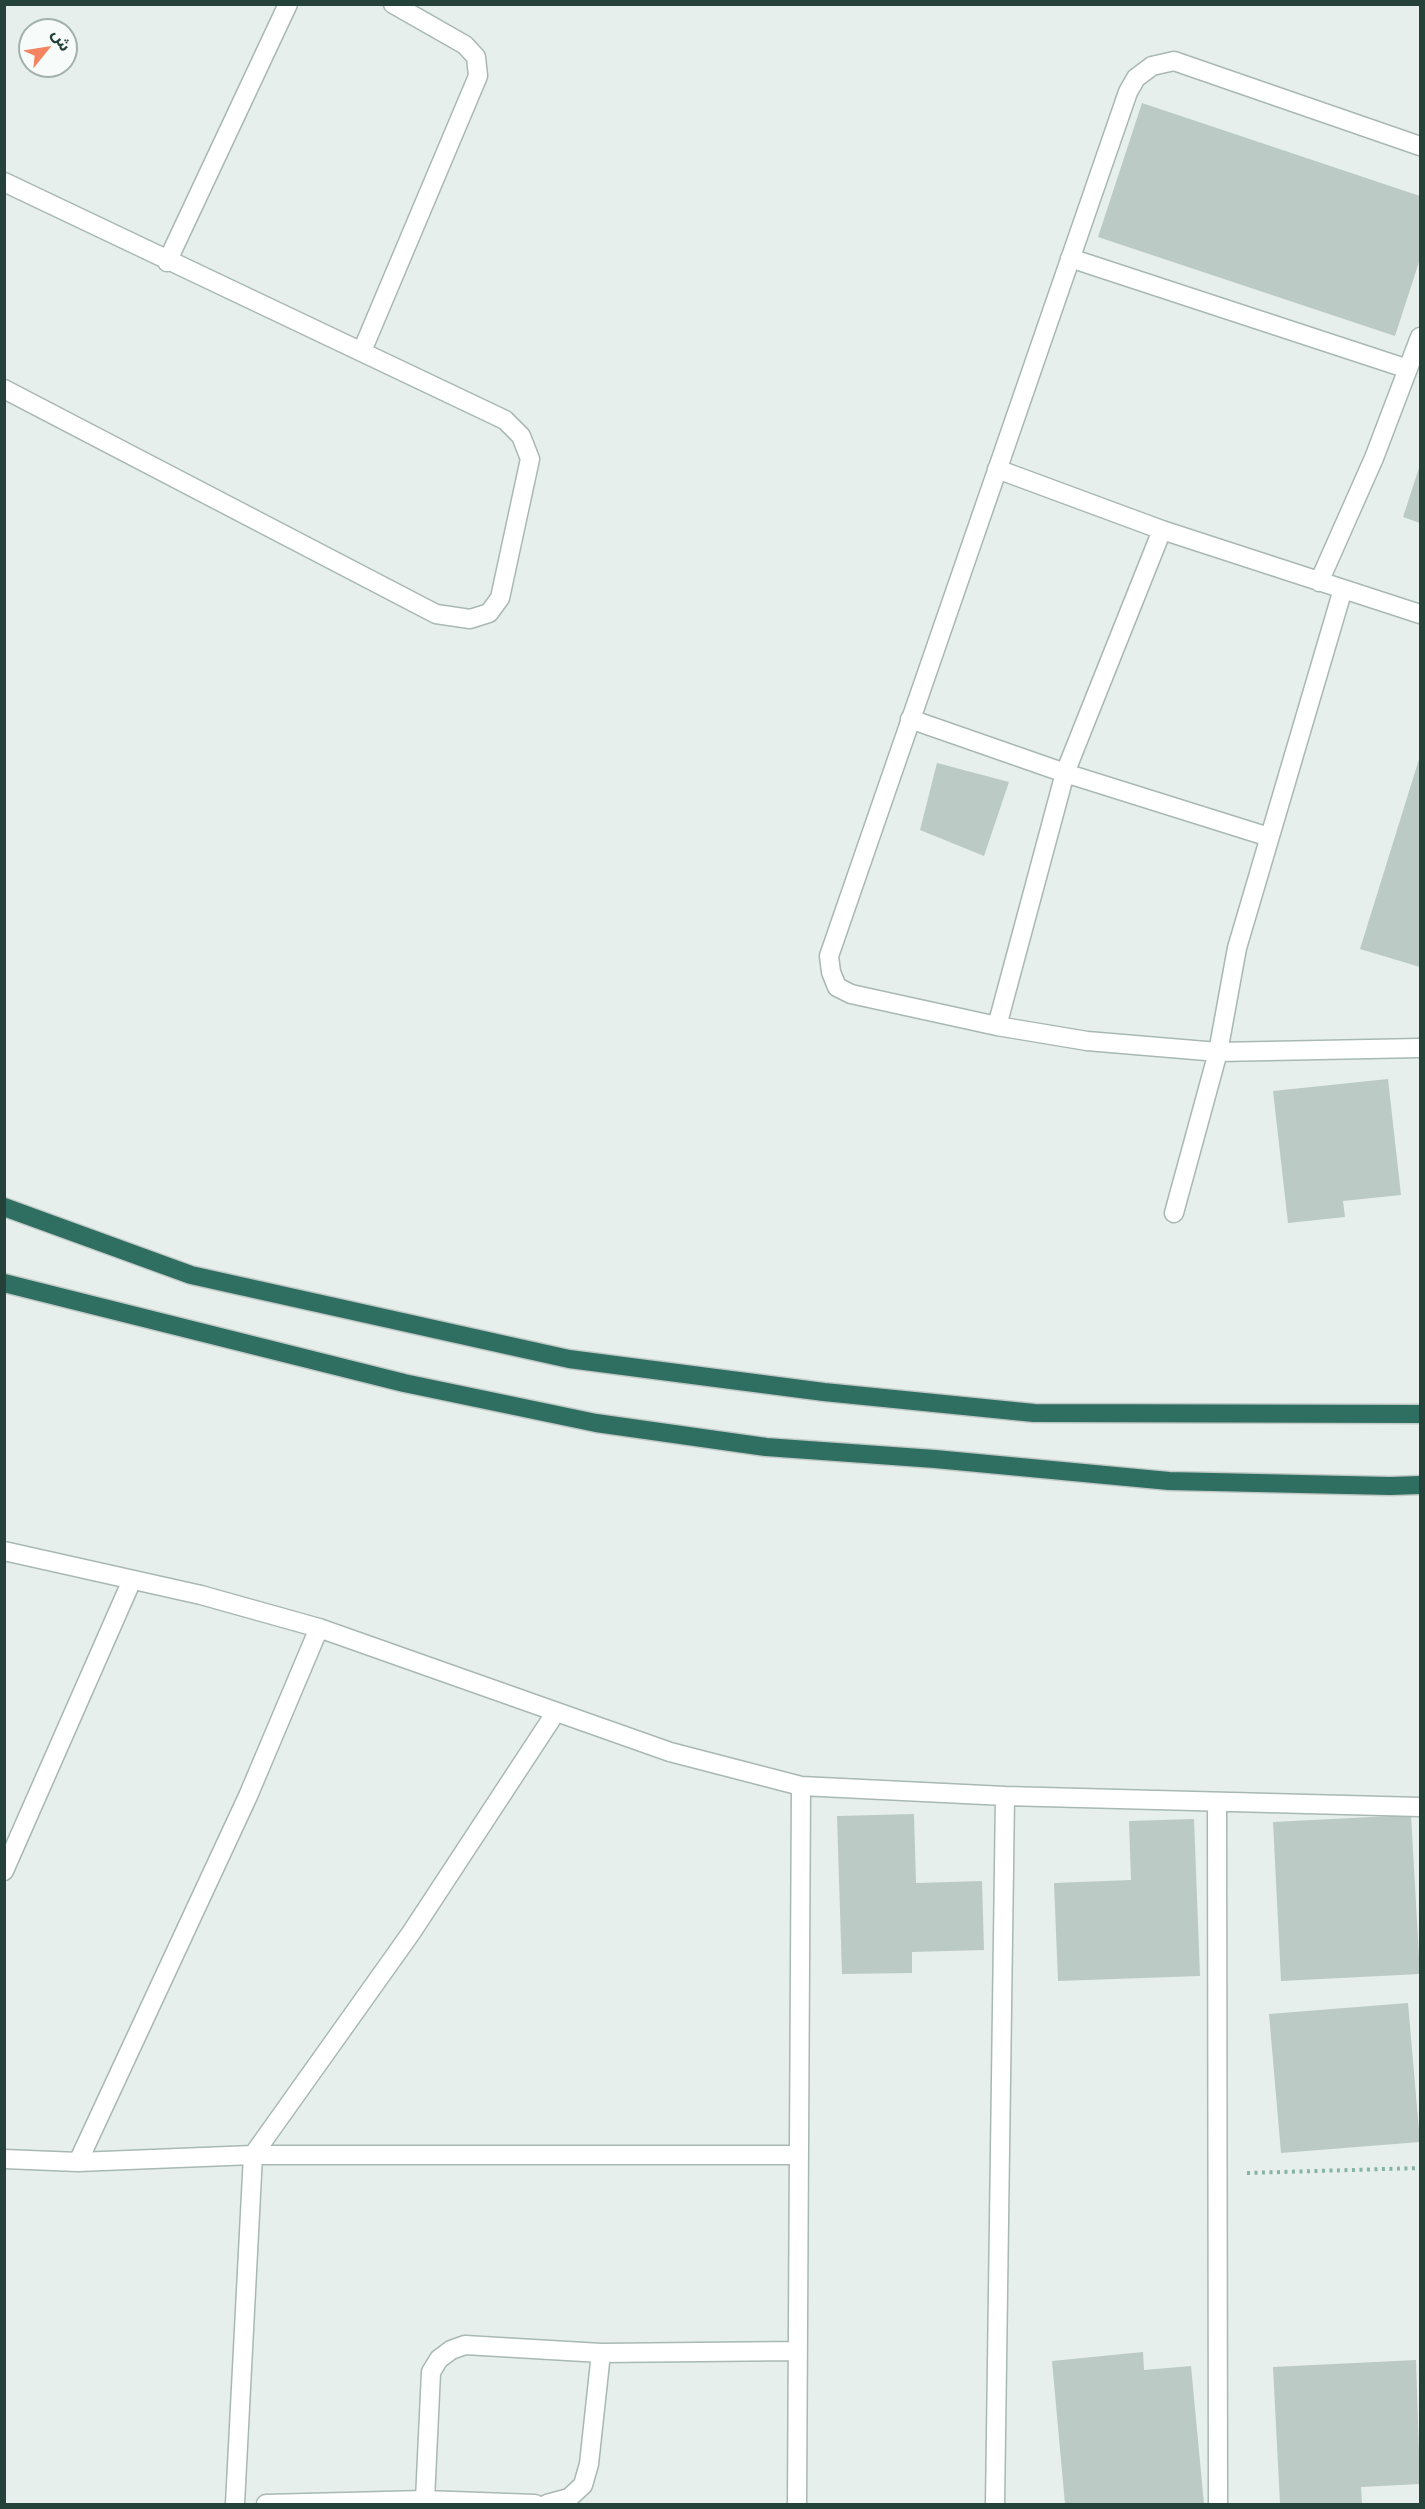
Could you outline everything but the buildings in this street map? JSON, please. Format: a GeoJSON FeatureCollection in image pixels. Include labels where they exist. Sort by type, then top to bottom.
{"type":"FeatureCollection","features":[{"type":"Feature","properties":{"kind":"highway"},"geometry":{"type":"LineString","coordinates":[[4,1207],[191,1275],[569,1359],[824,1392],[1034,1413],[1420,1414]]}},
{"type":"Feature","properties":{"kind":"highway"},"geometry":{"type":"LineString","coordinates":[[4,1283],[404,1383],[596,1423],[732,1442],[1168,1481],[1420,1485]]}},
{"type":"Feature","properties":{"kind":"street"},"geometry":{"type":"LineString","coordinates":[[167,262],[288,4]]}},
{"type":"Feature","properties":{"kind":"street"},"geometry":{"type":"LineString","coordinates":[[362,351],[478,76],[476,57],[465,45],[393,4]]}},
{"type":"Feature","properties":{"kind":"street"},"geometry":{"type":"LineString","coordinates":[[1420,146],[1174,61],[1152,66],[1136,78],[1128,92],[829,956],[831,972],[837,987],[851,994],[997,1026],[1087,1041],[1218,1052],[1420,1048]]}},
{"type":"Feature","properties":{"kind":"street"},"geometry":{"type":"LineString","coordinates":[[4,182],[167,262],[362,351],[505,420],[521,436],[530,459],[501,598],[489,612],[470,619],[436,614],[4,389]]}},
{"type":"Feature","properties":{"kind":"street"},"geometry":{"type":"LineString","coordinates":[[1070,258],[1408,369]]}},
{"type":"Feature","properties":{"kind":"street"},"geometry":{"type":"LineString","coordinates":[[1319,582],[1374,458],[1420,337]]}},
{"type":"Feature","properties":{"kind":"street"},"geometry":{"type":"LineString","coordinates":[[997,469],[1162,530],[1420,614]]}},
{"type":"Feature","properties":{"kind":"street"},"geometry":{"type":"LineString","coordinates":[[997,1026],[1065,773],[1162,530]]}},
{"type":"Feature","properties":{"kind":"street"},"geometry":{"type":"LineString","coordinates":[[1174,1213],[1218,1052],[1237,948],[1343,590]]}},
{"type":"Feature","properties":{"kind":"street"},"geometry":{"type":"LineString","coordinates":[[910,719],[1065,773],[1269,837]]}},
{"type":"Feature","properties":{"kind":"street"},"geometry":{"type":"LineString","coordinates":[[4,1551],[201,1595],[319,1628],[670,1752],[801,1786],[1005,1796],[1420,1807]]}},
{"type":"Feature","properties":{"kind":"street"},"geometry":{"type":"LineString","coordinates":[[6,1862],[132,1580]]}},
{"type":"Feature","properties":{"kind":"street"},"geometry":{"type":"LineString","coordinates":[[78,2162],[248,1796],[319,1628]]}},
{"type":"Feature","properties":{"kind":"street"},"geometry":{"type":"LineString","coordinates":[[235,2505],[253,2155],[411,1933],[556,1712]]}},
{"type":"Feature","properties":{"kind":"street"},"geometry":{"type":"LineString","coordinates":[[797,2505],[801,1786]]}},
{"type":"Feature","properties":{"kind":"street"},"geometry":{"type":"LineString","coordinates":[[995,2505],[1005,1796]]}},
{"type":"Feature","properties":{"kind":"street"},"geometry":{"type":"LineString","coordinates":[[1216,1802],[1218,2505]]}},
{"type":"Feature","properties":{"kind":"street"},"geometry":{"type":"LineString","coordinates":[[4,2159],[78,2162],[253,2155],[800,2155]]}},
{"type":"Feature","properties":{"kind":"street"},"geometry":{"type":"LineString","coordinates":[[424,2500],[430,2372],[439,2359],[451,2350],[465,2345],[601,2353],[798,2351]]}},
{"type":"Feature","properties":{"kind":"street"},"geometry":{"type":"LineString","coordinates":[[547,2505],[569,2498],[584,2485],[590,2464],[601,2353]]}},
{"type":"Feature","properties":{"kind":"street"},"geometry":{"type":"LineString","coordinates":[[266,2505],[424,2500],[535,2505]]}},
{"type":"Feature","properties":{"kind":"path"},"geometry":{"type":"LineString","coordinates":[[1218,2174],[1420,2168]]}}]}
